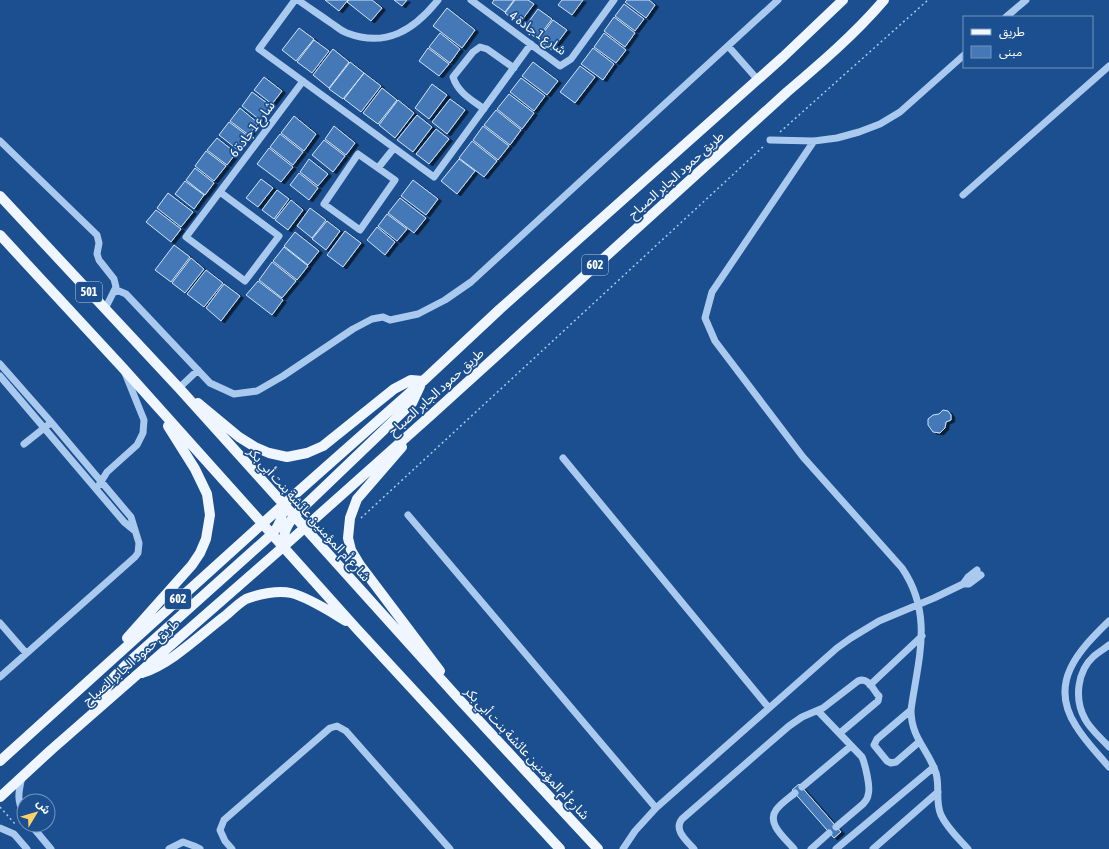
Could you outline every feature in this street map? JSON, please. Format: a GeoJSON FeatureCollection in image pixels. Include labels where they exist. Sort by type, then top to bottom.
{"type":"FeatureCollection","features":[{"type":"Feature","properties":{"kind":"main road","name":"طريق حمود الجابر الصباح"},"geometry":{"type":"LineString","coordinates":[[0,761],[500,309],[758,80],[843,0]]}},
{"type":"Feature","properties":{"kind":"main road","name":"طريق حمود الجابر الصباح"},"geometry":{"type":"LineString","coordinates":[[0,797],[50,750],[283,547],[430,416],[775,102],[836,50],[884,0]]}},
{"type":"Feature","properties":{"kind":"main road","name":"شارع أم المؤمنين عائشة بنت أبي بكر"},"geometry":{"type":"LineString","coordinates":[[0,196],[179,388],[294,516],[303,528],[598,849]]}},
{"type":"Feature","properties":{"kind":"main road","name":"501"},"geometry":{"type":"LineString","coordinates":[[0,236],[122,367],[262,524]]}},
{"type":"Feature","properties":{"kind":"main road"},"geometry":{"type":"LineString","coordinates":[[179,388],[210,411],[239,437],[255,447],[270,453],[287,457],[307,453],[324,446],[394,389],[411,380],[423,380],[412,403],[294,516],[286,526],[283,547]]}},
{"type":"Feature","properties":{"kind":"main road"},"geometry":{"type":"LineString","coordinates":[[94,675],[192,565],[200,553],[206,539],[210,515],[207,494],[195,469],[154,404]]}},
{"type":"Feature","properties":{"kind":"main road"},"geometry":{"type":"LineString","coordinates":[[430,416],[357,499],[350,518],[348,538],[351,550],[360,565],[433,660],[458,698]]}},
{"type":"Feature","properties":{"kind":"main road"},"geometry":{"type":"LineString","coordinates":[[90,715],[113,678],[128,663],[272,534],[278,527],[283,517],[283,505]]}},
{"type":"Feature","properties":{"kind":"main road"},"geometry":{"type":"LineString","coordinates":[[262,524],[559,849]]}},
{"type":"Feature","properties":{"kind":"main road"},"geometry":{"type":"LineString","coordinates":[[136,675],[155,669],[245,600],[260,594],[278,592],[291,593],[317,604],[356,628]]}},
{"type":"Feature","properties":{"kind":"street"},"geometry":{"type":"LineString","coordinates":[[438,0],[427,14],[403,33],[383,38],[367,38],[346,33],[296,0],[259,49],[434,177],[531,44]]}},
{"type":"Feature","properties":{"kind":"street","name":"شارع 1 جادة 4"},"geometry":{"type":"LineString","coordinates":[[471,0],[560,66],[571,59],[614,0]]}},
{"type":"Feature","properties":{"kind":"street"},"geometry":{"type":"LineString","coordinates":[[114,292],[126,294],[210,383],[234,394],[257,391],[283,376],[352,329],[372,319],[383,317],[390,320],[418,314],[445,300],[471,282],[778,0]]}},
{"type":"Feature","properties":{"kind":"street"},"geometry":{"type":"LineString","coordinates":[[1007,16],[1026,0]]}},
{"type":"Feature","properties":{"kind":"street"},"geometry":{"type":"LineString","coordinates":[[728,46],[758,80]]}},
{"type":"Feature","properties":{"kind":"street"},"geometry":{"type":"LineString","coordinates":[[484,108],[461,92],[456,85],[454,77],[473,52],[480,47],[487,49],[514,68]]}},
{"type":"Feature","properties":{"kind":"street"},"geometry":{"type":"LineString","coordinates":[[770,140],[814,141],[837,138],[880,124],[900,112],[963,56]]}},
{"type":"Feature","properties":{"kind":"street"},"geometry":{"type":"LineString","coordinates":[[963,195],[1109,66]]}},
{"type":"Feature","properties":{"kind":"street","name":"شارع 1 جادة 6"},"geometry":{"type":"LineString","coordinates":[[220,192],[279,236],[245,281],[186,237],[303,81]]}},
{"type":"Feature","properties":{"kind":"street"},"geometry":{"type":"LineString","coordinates":[[0,141],[96,235],[99,244],[97,254],[99,260],[114,278],[116,287],[104,309]]}},
{"type":"Feature","properties":{"kind":"street"},"geometry":{"type":"LineString","coordinates":[[814,141],[712,292],[705,318],[715,341],[803,457],[902,568],[912,585],[919,604],[922,621],[922,636],[911,710],[913,728],[919,742],[934,767],[938,784],[939,807],[944,820],[968,849]]}},
{"type":"Feature","properties":{"kind":"street"},"geometry":{"type":"LineString","coordinates":[[378,168],[394,148]]}},
{"type":"Feature","properties":{"kind":"street"},"geometry":{"type":"LineString","coordinates":[[358,154],[378,168],[395,180],[360,230],[324,204],[358,154]]}},
{"type":"Feature","properties":{"kind":"street"},"geometry":{"type":"LineString","coordinates":[[0,364],[51,422],[130,517],[140,543],[138,553],[135,557],[26,652],[0,677]]}},
{"type":"Feature","properties":{"kind":"street"},"geometry":{"type":"LineString","coordinates":[[97,490],[107,472],[137,445],[144,433],[144,420],[122,367]]}},
{"type":"Feature","properties":{"kind":"street"},"geometry":{"type":"LineString","coordinates":[[179,388],[198,370]]}},
{"type":"Feature","properties":{"kind":"street"},"geometry":{"type":"LineString","coordinates":[[0,376],[124,522],[135,531]]}},
{"type":"Feature","properties":{"kind":"street"},"geometry":{"type":"LineString","coordinates":[[24,444],[51,422]]}},
{"type":"Feature","properties":{"kind":"street"},"geometry":{"type":"LineString","coordinates":[[563,458],[769,708]]}},
{"type":"Feature","properties":{"kind":"street"},"geometry":{"type":"LineString","coordinates":[[94,474],[107,472]]}},
{"type":"Feature","properties":{"kind":"street"},"geometry":{"type":"LineString","coordinates":[[408,514],[656,808]]}},
{"type":"Feature","properties":{"kind":"street"},"geometry":{"type":"LineString","coordinates":[[623,849],[635,831],[656,808],[851,638],[879,621],[963,584],[968,577],[979,573]]}},
{"type":"Feature","properties":{"kind":"street"},"geometry":{"type":"LineString","coordinates":[[1109,621],[1086,644],[1070,668],[1065,688],[1064,700],[1068,713],[1076,727],[1109,767]]}},
{"type":"Feature","properties":{"kind":"street"},"geometry":{"type":"LineString","coordinates":[[0,623],[26,652]]}},
{"type":"Feature","properties":{"kind":"street"},"geometry":{"type":"LineString","coordinates":[[870,685],[922,636]]}},
{"type":"Feature","properties":{"kind":"street"},"geometry":{"type":"LineString","coordinates":[[1109,645],[1094,656],[1084,669],[1080,680],[1078,694],[1085,719],[1109,747]]}},
{"type":"Feature","properties":{"kind":"street"},"geometry":{"type":"LineString","coordinates":[[694,849],[680,832],[679,825],[682,819],[789,726],[802,717],[818,711],[829,704],[858,681],[865,680],[879,696],[878,701],[840,733]]}},
{"type":"Feature","properties":{"kind":"street"},"geometry":{"type":"LineString","coordinates":[[911,710],[877,739],[874,745],[887,761],[894,763],[919,742]]}},
{"type":"Feature","properties":{"kind":"street"},"geometry":{"type":"LineString","coordinates":[[818,711],[840,733],[863,760],[869,790],[869,795],[863,804],[836,827]]}},
{"type":"Feature","properties":{"kind":"street"},"geometry":{"type":"LineString","coordinates":[[232,849],[225,841],[220,830],[224,820],[330,728],[337,726],[346,731],[450,849]]}},
{"type":"Feature","properties":{"kind":"street"},"geometry":{"type":"LineString","coordinates":[[802,787],[851,746]]}},
{"type":"Feature","properties":{"kind":"street"},"geometry":{"type":"LineString","coordinates":[[836,849],[934,767]]}},
{"type":"Feature","properties":{"kind":"street"},"geometry":{"type":"LineString","coordinates":[[19,793],[22,777]]}},
{"type":"Feature","properties":{"kind":"street"},"geometry":{"type":"LineString","coordinates":[[873,849],[938,792]]}},
{"type":"Feature","properties":{"kind":"street"},"geometry":{"type":"LineString","coordinates":[[794,849],[775,826],[773,817],[776,809],[795,793]]}},
{"type":"Feature","properties":{"kind":"street"},"geometry":{"type":"LineString","coordinates":[[0,828],[14,834],[27,849]]}},
{"type":"Feature","properties":{"kind":"street"},"geometry":{"type":"LineString","coordinates":[[38,833],[51,849]]}},
{"type":"Feature","properties":{"kind":"street"},"geometry":{"type":"LineString","coordinates":[[811,849],[830,833]]}},
{"type":"Feature","properties":{"kind":"street"},"geometry":{"type":"LineString","coordinates":[[169,849],[183,842],[200,849]]}},
{"type":"Feature","properties":{"kind":"path"},"geometry":{"type":"LineString","coordinates":[[360,519],[770,140],[928,0]]}},
{"type":"Feature","properties":{"kind":"building"},"geometry":{"type":"Polygon","coordinates":[[[325,0],[348,0],[339,11],[325,0]]]}},
{"type":"Feature","properties":{"kind":"building"},"geometry":{"type":"Polygon","coordinates":[[[349,0],[372,0],[382,8],[371,21],[347,2],[349,0]]]}},
{"type":"Feature","properties":{"kind":"building"},"geometry":{"type":"Polygon","coordinates":[[[394,0],[407,0],[402,6],[394,0]]]}},
{"type":"Feature","properties":{"kind":"building"},"geometry":{"type":"Polygon","coordinates":[[[494,0],[514,0],[505,12],[492,3],[494,0]]]}},
{"type":"Feature","properties":{"kind":"building"},"geometry":{"type":"Polygon","coordinates":[[[515,0],[528,0],[534,4],[519,24],[505,13],[515,0]]]}},
{"type":"Feature","properties":{"kind":"building"},"geometry":{"type":"Polygon","coordinates":[[[562,0],[583,0],[572,15],[558,5],[562,0]]]}},
{"type":"Feature","properties":{"kind":"building"},"geometry":{"type":"Polygon","coordinates":[[[627,0],[649,0],[655,5],[646,18],[625,2],[627,0]]]}},
{"type":"Feature","properties":{"kind":"building"},"geometry":{"type":"Polygon","coordinates":[[[624,4],[644,19],[635,31],[615,16],[624,4]]]}},
{"type":"Feature","properties":{"kind":"building"},"geometry":{"type":"Polygon","coordinates":[[[447,8],[475,30],[462,48],[433,26],[447,8]]]}},
{"type":"Feature","properties":{"kind":"building"},"geometry":{"type":"Polygon","coordinates":[[[538,9],[552,19],[537,39],[524,28],[538,9]]]}},
{"type":"Feature","properties":{"kind":"building"},"geometry":{"type":"Polygon","coordinates":[[[614,17],[635,33],[625,47],[604,31],[614,17]]]}},
{"type":"Feature","properties":{"kind":"building"},"geometry":{"type":"Polygon","coordinates":[[[553,20],[567,30],[552,50],[538,40],[553,20]]]}},
{"type":"Feature","properties":{"kind":"building"},"geometry":{"type":"Polygon","coordinates":[[[299,28],[314,39],[296,61],[282,50],[299,28]]]}},
{"type":"Feature","properties":{"kind":"building"},"geometry":{"type":"Polygon","coordinates":[[[440,33],[460,49],[450,63],[429,47],[440,33]]]}},
{"type":"Feature","properties":{"kind":"building"},"geometry":{"type":"Polygon","coordinates":[[[604,33],[626,50],[616,63],[594,47],[604,33]]]}},
{"type":"Feature","properties":{"kind":"building"},"geometry":{"type":"Polygon","coordinates":[[[314,40],[329,51],[312,73],[297,62],[314,40]]]}},
{"type":"Feature","properties":{"kind":"building"},"geometry":{"type":"Polygon","coordinates":[[[428,48],[449,64],[439,76],[419,61],[428,48]]]}},
{"type":"Feature","properties":{"kind":"building"},"geometry":{"type":"Polygon","coordinates":[[[593,48],[614,64],[603,80],[581,64],[593,48]]]}},
{"type":"Feature","properties":{"kind":"building"},"geometry":{"type":"Polygon","coordinates":[[[333,49],[349,62],[329,88],[313,75],[333,49]]]}},
{"type":"Feature","properties":{"kind":"building"},"geometry":{"type":"Polygon","coordinates":[[[350,62],[364,73],[343,99],[329,89],[350,62]]]}},
{"type":"Feature","properties":{"kind":"building"},"geometry":{"type":"Polygon","coordinates":[[[533,62],[558,81],[547,95],[522,76],[533,62]]]}},
{"type":"Feature","properties":{"kind":"building"},"geometry":{"type":"Polygon","coordinates":[[[580,66],[595,77],[575,103],[560,92],[580,66]]]}},
{"type":"Feature","properties":{"kind":"building"},"geometry":{"type":"Polygon","coordinates":[[[364,73],[381,86],[361,112],[344,99],[364,73]]]}},
{"type":"Feature","properties":{"kind":"building"},"geometry":{"type":"Polygon","coordinates":[[[264,77],[282,91],[272,104],[254,90],[264,77]]]}},
{"type":"Feature","properties":{"kind":"building"},"geometry":{"type":"Polygon","coordinates":[[[521,78],[545,96],[534,111],[510,92],[521,78]]]}},
{"type":"Feature","properties":{"kind":"building"},"geometry":{"type":"Polygon","coordinates":[[[432,84],[447,95],[429,119],[415,108],[432,84]]]}},
{"type":"Feature","properties":{"kind":"building"},"geometry":{"type":"Polygon","coordinates":[[[382,88],[397,100],[378,124],[363,113],[382,88]]]}},
{"type":"Feature","properties":{"kind":"building"},"geometry":{"type":"Polygon","coordinates":[[[252,92],[271,106],[260,120],[242,106],[252,92]]]}},
{"type":"Feature","properties":{"kind":"building"},"geometry":{"type":"Polygon","coordinates":[[[509,94],[534,113],[522,129],[497,109],[509,94]]]}},
{"type":"Feature","properties":{"kind":"building"},"geometry":{"type":"Polygon","coordinates":[[[450,99],[465,110],[447,134],[432,122],[450,99]]]}},
{"type":"Feature","properties":{"kind":"building"},"geometry":{"type":"Polygon","coordinates":[[[398,100],[414,113],[395,138],[379,125],[398,100]]]}},
{"type":"Feature","properties":{"kind":"building"},"geometry":{"type":"Polygon","coordinates":[[[240,108],[258,123],[249,135],[230,121],[240,108]]]}},
{"type":"Feature","properties":{"kind":"building"},"geometry":{"type":"Polygon","coordinates":[[[496,110],[521,130],[510,145],[484,125],[496,110]]]}},
{"type":"Feature","properties":{"kind":"building"},"geometry":{"type":"Polygon","coordinates":[[[417,115],[432,127],[413,152],[397,140],[417,115]]]}},
{"type":"Feature","properties":{"kind":"building"},"geometry":{"type":"Polygon","coordinates":[[[294,116],[316,134],[304,151],[281,133],[294,116]]]}},
{"type":"Feature","properties":{"kind":"building"},"geometry":{"type":"Polygon","coordinates":[[[229,122],[248,136],[238,150],[219,135],[229,122]]]}},
{"type":"Feature","properties":{"kind":"building"},"geometry":{"type":"Polygon","coordinates":[[[334,126],[355,143],[346,155],[325,139],[334,126]]]}},
{"type":"Feature","properties":{"kind":"building"},"geometry":{"type":"Polygon","coordinates":[[[483,126],[509,146],[498,160],[473,140],[483,126]]]}},
{"type":"Feature","properties":{"kind":"building"},"geometry":{"type":"Polygon","coordinates":[[[436,129],[449,139],[429,164],[416,154],[436,129]]]}},
{"type":"Feature","properties":{"kind":"building"},"geometry":{"type":"Polygon","coordinates":[[[280,134],[303,152],[293,165],[270,147],[280,134]]]}},
{"type":"Feature","properties":{"kind":"building"},"geometry":{"type":"Polygon","coordinates":[[[217,138],[236,153],[227,165],[207,150],[217,138]]]}},
{"type":"Feature","properties":{"kind":"building"},"geometry":{"type":"Polygon","coordinates":[[[324,140],[345,156],[333,172],[312,155],[324,140]]]}},
{"type":"Feature","properties":{"kind":"building"},"geometry":{"type":"Polygon","coordinates":[[[472,141],[497,161],[484,177],[459,158],[472,141]]]}},
{"type":"Feature","properties":{"kind":"building"},"geometry":{"type":"Polygon","coordinates":[[[269,148],[293,167],[281,182],[257,164],[269,148]]]}},
{"type":"Feature","properties":{"kind":"building"},"geometry":{"type":"Polygon","coordinates":[[[206,151],[226,166],[214,181],[195,166],[206,151]]]}},
{"type":"Feature","properties":{"kind":"building"},"geometry":{"type":"Polygon","coordinates":[[[309,159],[328,174],[318,186],[300,172],[309,159]]]}},
{"type":"Feature","properties":{"kind":"building"},"geometry":{"type":"Polygon","coordinates":[[[459,159],[475,171],[457,194],[441,181],[459,159]]]}},
{"type":"Feature","properties":{"kind":"building"},"geometry":{"type":"Polygon","coordinates":[[[195,168],[214,183],[205,195],[186,180],[195,168]]]}},
{"type":"Feature","properties":{"kind":"building"},"geometry":{"type":"Polygon","coordinates":[[[299,173],[318,188],[309,200],[290,185],[299,173]]]}},
{"type":"Feature","properties":{"kind":"building"},"geometry":{"type":"Polygon","coordinates":[[[261,179],[273,188],[258,207],[246,198],[261,179]]]}},
{"type":"Feature","properties":{"kind":"building"},"geometry":{"type":"Polygon","coordinates":[[[413,180],[438,199],[426,215],[401,196],[413,180]]]}},
{"type":"Feature","properties":{"kind":"building"},"geometry":{"type":"Polygon","coordinates":[[[185,181],[204,195],[194,209],[175,194],[185,181]]]}},
{"type":"Feature","properties":{"kind":"building"},"geometry":{"type":"Polygon","coordinates":[[[277,190],[289,199],[274,219],[262,210],[277,190]]]}},
{"type":"Feature","properties":{"kind":"building"},"geometry":{"type":"Polygon","coordinates":[[[168,193],[193,212],[181,227],[157,208],[168,193]]]}},
{"type":"Feature","properties":{"kind":"building"},"geometry":{"type":"Polygon","coordinates":[[[400,198],[426,218],[414,233],[388,213],[400,198]]]}},
{"type":"Feature","properties":{"kind":"building"},"geometry":{"type":"Polygon","coordinates":[[[291,200],[303,210],[288,230],[275,220],[291,200]]]}},
{"type":"Feature","properties":{"kind":"building"},"geometry":{"type":"Polygon","coordinates":[[[310,208],[326,220],[312,238],[297,226],[310,208]]]}},
{"type":"Feature","properties":{"kind":"building"},"geometry":{"type":"Polygon","coordinates":[[[156,210],[181,229],[171,242],[146,222],[156,210]]]}},
{"type":"Feature","properties":{"kind":"building"},"geometry":{"type":"Polygon","coordinates":[[[387,214],[407,229],[397,241],[378,226],[387,214]]]}},
{"type":"Feature","properties":{"kind":"building"},"geometry":{"type":"Polygon","coordinates":[[[327,221],[340,231],[326,250],[312,239],[327,221]]]}},
{"type":"Feature","properties":{"kind":"building"},"geometry":{"type":"Polygon","coordinates":[[[377,227],[395,242],[385,255],[367,240],[377,227]]]}},
{"type":"Feature","properties":{"kind":"building"},"geometry":{"type":"Polygon","coordinates":[[[345,231],[361,243],[343,267],[327,255],[345,231]]]}},
{"type":"Feature","properties":{"kind":"building"},"geometry":{"type":"Polygon","coordinates":[[[295,232],[319,251],[308,265],[284,246],[295,232]]]}},
{"type":"Feature","properties":{"kind":"building"},"geometry":{"type":"Polygon","coordinates":[[[174,245],[190,257],[171,282],[155,270],[174,245]]]}},
{"type":"Feature","properties":{"kind":"building"},"geometry":{"type":"Polygon","coordinates":[[[284,247],[308,266],[297,280],[273,261],[284,247]]]}},
{"type":"Feature","properties":{"kind":"building"},"geometry":{"type":"Polygon","coordinates":[[[191,258],[204,269],[185,293],[172,283],[191,258]]]}},
{"type":"Feature","properties":{"kind":"building"},"geometry":{"type":"Polygon","coordinates":[[[272,262],[296,281],[282,298],[259,280],[272,262]]]}},
{"type":"Feature","properties":{"kind":"building"},"geometry":{"type":"Polygon","coordinates":[[[206,270],[223,283],[204,307],[187,294],[206,270]]]}},
{"type":"Feature","properties":{"kind":"building"},"geometry":{"type":"Polygon","coordinates":[[[258,281],[283,300],[272,315],[246,295],[258,281]]]}},
{"type":"Feature","properties":{"kind":"building"},"geometry":{"type":"Polygon","coordinates":[[[224,284],[240,296],[221,321],[206,308],[224,284]]]}},
{"type":"Feature","properties":{"kind":"building"},"geometry":{"type":"Polygon","coordinates":[[[943,410],[948,411],[951,415],[951,420],[946,422],[945,428],[940,433],[933,432],[928,425],[928,419],[933,415],[939,414],[943,410]]]}},
{"type":"Feature","properties":{"kind":"building"},"geometry":{"type":"Polygon","coordinates":[[[799,784],[841,832],[834,838],[792,790],[799,784]]]}}]}
